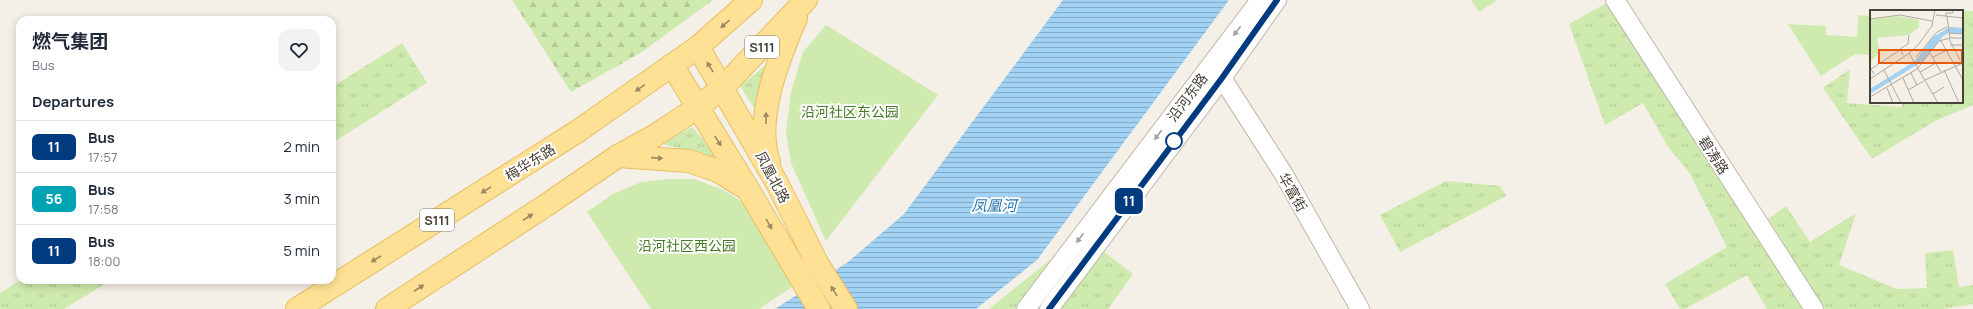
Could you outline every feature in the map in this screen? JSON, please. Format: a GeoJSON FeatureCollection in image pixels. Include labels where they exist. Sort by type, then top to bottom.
{"type":"FeatureCollection","features":[{"type":"Feature","properties":{"kind":"main road","name":"梅华东路"},"geometry":{"type":"LineString","coordinates":[[297,309],[578,132],[698,47],[751,0]]}},
{"type":"Feature","properties":{"kind":"main road","name":"S111"},"geometry":{"type":"LineString","coordinates":[[386,309],[545,206],[618,156],[654,136],[697,108],[723,88],[803,3]]}},
{"type":"Feature","properties":{"kind":"main road"},"geometry":{"type":"LineString","coordinates":[[777,183],[766,151],[766,111],[775,70],[803,3]]}},
{"type":"Feature","properties":{"kind":"main road","name":"凤凰北路"},"geometry":{"type":"LineString","coordinates":[[698,47],[777,183],[823,272],[846,309]]}},
{"type":"Feature","properties":{"kind":"main road","name":"凤凰北路"},"geometry":{"type":"LineString","coordinates":[[672,65],[819,309]]}},
{"type":"Feature","properties":{"kind":"main road"},"geometry":{"type":"LineString","coordinates":[[618,156],[689,161],[718,171],[749,191]]}},
{"type":"Feature","properties":{"kind":"street","name":"沿河东路"},"geometry":{"type":"LineString","coordinates":[[1026,309],[1260,0]]}},
{"type":"Feature","properties":{"kind":"street","name":"沿河东路"},"geometry":{"type":"LineString","coordinates":[[1049,309],[1222,78],[1277,0]]}},
{"type":"Feature","properties":{"kind":"street","name":"碧涛路"},"geometry":{"type":"LineString","coordinates":[[1615,0],[1814,309]]}},
{"type":"Feature","properties":{"kind":"street","name":"华富街"},"geometry":{"type":"LineString","coordinates":[[1222,78],[1283,173],[1360,309]]}},
{"type":"Feature","properties":{"kind":"green space"},"geometry":{"type":"Polygon","coordinates":[[[512,0],[713,0],[642,52],[571,92],[512,0]]]}},
{"type":"Feature","properties":{"kind":"green space"},"geometry":{"type":"Polygon","coordinates":[[[1471,0],[1497,0],[1479,12],[1471,0]]]}},
{"type":"Feature","properties":{"kind":"green space"},"geometry":{"type":"Polygon","coordinates":[[[1612,0],[1810,309],[1767,309],[1747,275],[1685,309],[1680,309],[1665,284],[1727,247],[1689,172],[1668,147],[1643,103],[1605,125],[1569,24],[1612,0]]]}},
{"type":"Feature","properties":{"kind":"green space"},"geometry":{"type":"Polygon","coordinates":[[[1928,9],[1950,10],[1928,10],[1928,9]]]}},
{"type":"Feature","properties":{"kind":"green space"},"geometry":{"type":"Polygon","coordinates":[[[1963,11],[1973,11],[1973,105],[1935,121],[1872,159],[1823,88],[1850,69],[1847,103],[1902,107],[1902,103],[1963,103],[1963,11]]]}},
{"type":"Feature","properties":{"kind":"green space"},"geometry":{"type":"Polygon","coordinates":[[[1858,15],[1870,16],[1870,55],[1855,54],[1821,76],[1788,24],[1826,26],[1826,35],[1857,37],[1858,15]]]}},
{"type":"Feature","properties":{"kind":"green space","name":"沿河社区东公园"},"geometry":{"type":"Polygon","coordinates":[[[826,25],[938,95],[826,241],[791,163],[786,132],[791,92],[803,52],[826,25]]]}},
{"type":"Feature","properties":{"kind":"green space"},"geometry":{"type":"Polygon","coordinates":[[[402,43],[427,83],[336,140],[336,84],[402,43]]]}},
{"type":"Feature","properties":{"kind":"green space"},"geometry":{"type":"Polygon","coordinates":[[[768,63],[766,127],[740,86],[768,63]]]}},
{"type":"Feature","properties":{"kind":"green space"},"geometry":{"type":"Polygon","coordinates":[[[692,127],[719,158],[662,144],[692,127]]]}},
{"type":"Feature","properties":{"kind":"green space","name":"沿河社区西公园"},"geometry":{"type":"Polygon","coordinates":[[[668,179],[694,179],[721,189],[746,204],[795,285],[759,309],[651,309],[587,212],[613,194],[641,182],[668,179]]]}},
{"type":"Feature","properties":{"kind":"green space"},"geometry":{"type":"Polygon","coordinates":[[[1446,181],[1500,186],[1506,196],[1400,252],[1380,215],[1446,181]]]}},
{"type":"Feature","properties":{"kind":"green space"},"geometry":{"type":"Polygon","coordinates":[[[1786,206],[1810,242],[1856,213],[1839,265],[1897,289],[1927,288],[1925,253],[1953,250],[1959,287],[1973,285],[1973,304],[1944,309],[1824,309],[1768,219],[1786,206]]]}},
{"type":"Feature","properties":{"kind":"green space"},"geometry":{"type":"Polygon","coordinates":[[[1103,251],[1133,274],[1108,309],[1055,309],[1103,251]]]}},
{"type":"Feature","properties":{"kind":"green space"},"geometry":{"type":"Polygon","coordinates":[[[1051,259],[1063,269],[1031,309],[989,309],[1051,259]]]}},
{"type":"Feature","properties":{"kind":"green space"},"geometry":{"type":"Polygon","coordinates":[[[16,283],[105,284],[64,309],[0,309],[0,293],[16,283]]]}},
{"type":"Feature","properties":{"kind":"water","name":"凤凰河"},"geometry":{"type":"Polygon","coordinates":[[[1063,0],[1229,0],[1037,260],[976,309],[775,309],[848,262],[904,214],[1063,0]]]}},
{"type":"Feature","properties":{"kind":"bus line","name":"11"},"geometry":{"type":"LineString","coordinates":[[1049,309],[1222,78],[1277,0]]}}]}
